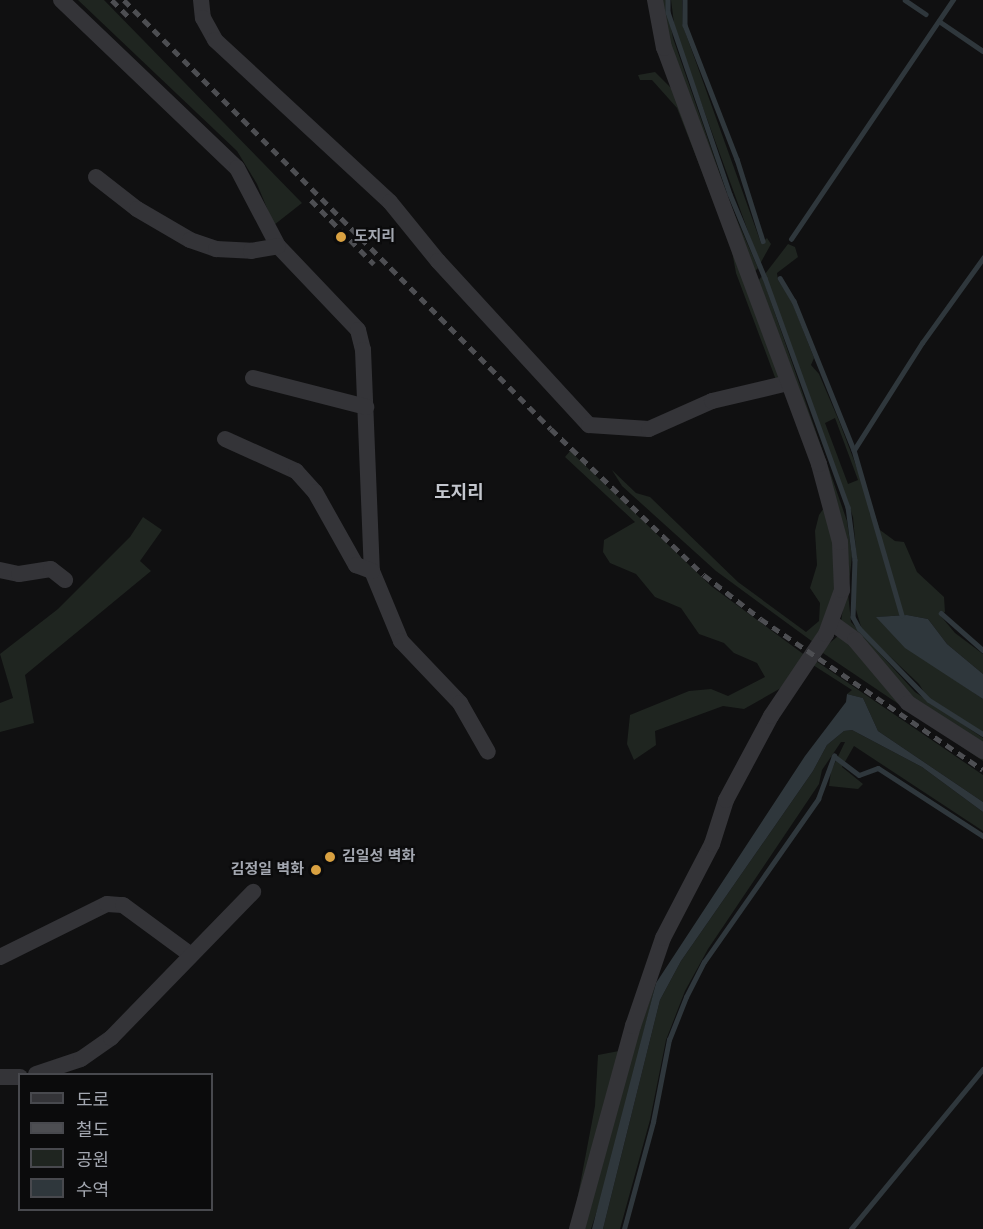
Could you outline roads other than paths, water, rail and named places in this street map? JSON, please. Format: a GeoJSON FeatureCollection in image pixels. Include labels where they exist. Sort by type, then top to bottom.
{"type":"FeatureCollection","features":[{"type":"Feature","properties":{"kind":"street"},"geometry":{"type":"LineString","coordinates":[[61,0],[237,168],[278,246],[358,330],[363,350],[372,571],[401,641],[460,703],[488,752]]}},
{"type":"Feature","properties":{"kind":"street"},"geometry":{"type":"LineString","coordinates":[[201,0],[203,18],[215,40],[390,202],[438,261],[589,425],[649,429],[712,401],[788,383]]}},
{"type":"Feature","properties":{"kind":"street"},"geometry":{"type":"LineString","coordinates":[[577,1229],[630,1036],[663,938],[712,844],[726,800],[771,716],[832,622],[842,590],[840,542],[819,464],[664,48],[655,0]]}},
{"type":"Feature","properties":{"kind":"street"},"geometry":{"type":"LineString","coordinates":[[96,177],[137,209],[190,240],[216,249],[251,251],[278,246]]}},
{"type":"Feature","properties":{"kind":"street"},"geometry":{"type":"LineString","coordinates":[[253,378],[366,407]]}},
{"type":"Feature","properties":{"kind":"street"},"geometry":{"type":"LineString","coordinates":[[225,439],[296,471],[315,492],[356,565],[372,571]]}},
{"type":"Feature","properties":{"kind":"street"},"geometry":{"type":"LineString","coordinates":[[0,570],[19,574],[51,569],[65,580]]}},
{"type":"Feature","properties":{"kind":"street"},"geometry":{"type":"LineString","coordinates":[[832,622],[855,640],[908,702],[983,751]]}},
{"type":"Feature","properties":{"kind":"street"},"geometry":{"type":"LineString","coordinates":[[39,1073],[81,1059],[111,1038],[253,892]]}},
{"type":"Feature","properties":{"kind":"street"},"geometry":{"type":"LineString","coordinates":[[0,957],[107,904],[123,905],[191,955]]}},
{"type":"Feature","properties":{"kind":"street"},"geometry":{"type":"LineString","coordinates":[[0,1077],[18,1077]]}},
{"type":"Feature","properties":{"kind":"water"},"geometry":{"type":"Polygon","coordinates":[[[907,615],[928,619],[947,644],[983,674],[983,699],[905,648],[876,617],[907,615]]]}},
{"type":"Feature","properties":{"kind":"water"},"geometry":{"type":"Polygon","coordinates":[[[847,694],[863,698],[878,731],[983,802],[983,812],[922,767],[852,730],[844,731],[827,745],[813,771],[681,961],[660,1000],[603,1229],[592,1229],[656,983],[805,756],[846,702],[847,694]]]}},
{"type":"Feature","properties":{"kind":"waterway"},"geometry":{"type":"LineString","coordinates":[[668,0],[668,12],[730,194],[765,278],[848,507],[855,560],[853,617],[859,628],[929,700],[983,734]]}},
{"type":"Feature","properties":{"kind":"waterway"},"geometry":{"type":"LineString","coordinates":[[685,0],[685,25],[737,159],[763,241]]}},
{"type":"Feature","properties":{"kind":"waterway"},"geometry":{"type":"LineString","coordinates":[[905,0],[926,14]]}},
{"type":"Feature","properties":{"kind":"waterway"},"geometry":{"type":"LineString","coordinates":[[791,239],[953,0]]}},
{"type":"Feature","properties":{"kind":"waterway"},"geometry":{"type":"LineString","coordinates":[[939,21],[983,51]]}},
{"type":"Feature","properties":{"kind":"waterway"},"geometry":{"type":"LineString","coordinates":[[854,450],[922,343],[983,258]]}},
{"type":"Feature","properties":{"kind":"waterway"},"geometry":{"type":"LineString","coordinates":[[780,278],[794,301],[854,450],[902,615]]}},
{"type":"Feature","properties":{"kind":"waterway"},"geometry":{"type":"LineString","coordinates":[[941,613],[983,650]]}},
{"type":"Feature","properties":{"kind":"waterway"},"geometry":{"type":"LineString","coordinates":[[624,1229],[653,1122],[669,1040],[686,997],[704,962],[818,799],[834,756],[859,775],[878,768],[983,836]]}},
{"type":"Feature","properties":{"kind":"waterway"},"geometry":{"type":"LineString","coordinates":[[851,1229],[983,1069]]}},
{"type":"Feature","properties":{"kind":"railway"},"geometry":{"type":"LineString","coordinates":[[112,0],[129,17]]}},
{"type":"Feature","properties":{"kind":"railway"},"geometry":{"type":"LineString","coordinates":[[124,0],[551,429],[704,575],[761,619],[983,770]]}},
{"type":"Feature","properties":{"kind":"railway"},"geometry":{"type":"LineString","coordinates":[[311,200],[374,264]]}},
{"type":"Feature","properties":{"kind":"place","name":"도지리"},"geometry":{"type":"Point","coordinates":[341,237]}},
{"type":"Feature","properties":{"kind":"place","name":"김일성 벽화"},"geometry":{"type":"Point","coordinates":[330,857]}},
{"type":"Feature","properties":{"kind":"place","name":"김정일 벽화"},"geometry":{"type":"Point","coordinates":[316,870]}},
{"type":"Feature","properties":{"kind":"district","name":"도지리"},"geometry":{"type":"Point","coordinates":[459,492]}}]}
